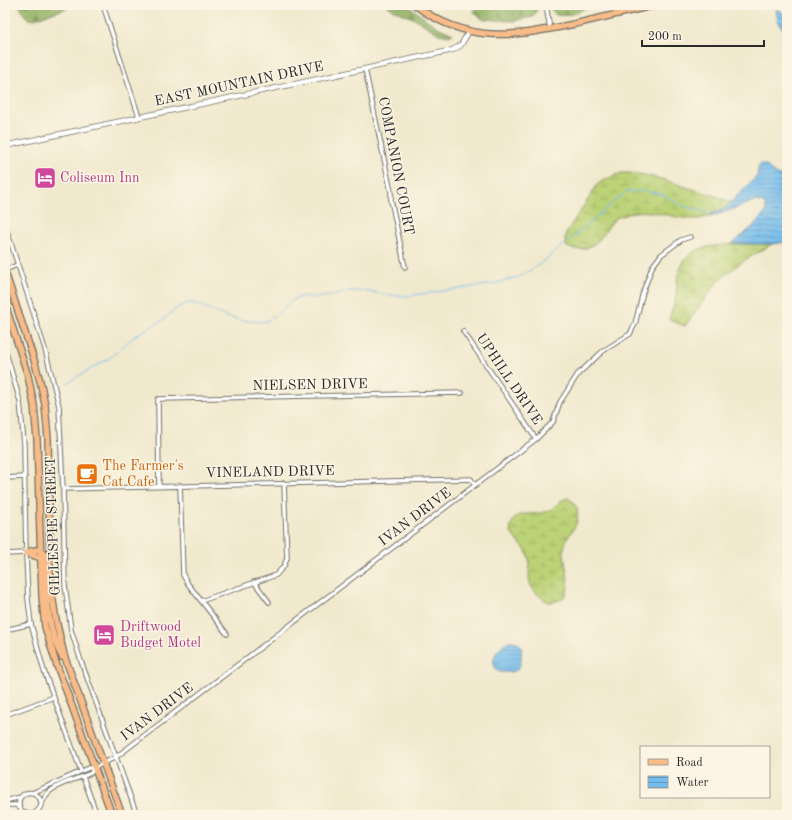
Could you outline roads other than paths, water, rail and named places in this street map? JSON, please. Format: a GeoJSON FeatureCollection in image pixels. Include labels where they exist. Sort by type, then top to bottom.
{"type":"FeatureCollection","features":[{"type":"Feature","properties":{"kind":"main road"},"geometry":{"type":"LineString","coordinates":[[415,5],[438,20],[469,31],[483,34],[508,35],[550,29],[656,5]]}},
{"type":"Feature","properties":{"kind":"main road"},"geometry":{"type":"LineString","coordinates":[[5,271],[35,363],[45,405],[48,438],[50,566],[52,595],[56,620],[66,661],[122,815]]}},
{"type":"Feature","properties":{"kind":"main road"},"geometry":{"type":"LineString","coordinates":[[5,304],[28,376],[34,405],[37,439],[43,612],[50,645],[112,815]]}},
{"type":"Feature","properties":{"kind":"main road"},"geometry":{"type":"LineString","coordinates":[[40,550],[43,552],[45,558],[47,595],[52,626],[61,656],[66,661]]}},
{"type":"Feature","properties":{"kind":"main road"},"geometry":{"type":"LineString","coordinates":[[27,553],[30,551],[40,550]]}},
{"type":"Feature","properties":{"kind":"main road"},"geometry":{"type":"LineString","coordinates":[[27,553],[36,555],[40,558]]}},
{"type":"Feature","properties":{"kind":"street"},"geometry":{"type":"LineString","coordinates":[[103,5],[139,117]]}},
{"type":"Feature","properties":{"kind":"street"},"geometry":{"type":"LineString","coordinates":[[546,5],[550,29]]}},
{"type":"Feature","properties":{"kind":"street","name":"EAST MOUNTAIN DRIVE"},"geometry":{"type":"LineString","coordinates":[[5,146],[452,50],[461,45],[466,39],[469,31]]}},
{"type":"Feature","properties":{"kind":"street","name":"COMPANION COURT"},"geometry":{"type":"LineString","coordinates":[[365,69],[405,267]]}},
{"type":"Feature","properties":{"kind":"street","name":"GILLESPIE STREET"},"geometry":{"type":"LineString","coordinates":[[7,231],[45,349],[59,406],[63,489],[65,585],[71,630],[137,815]]}},
{"type":"Feature","properties":{"kind":"street","name":"IVAN DRIVE"},"geometry":{"type":"LineString","coordinates":[[94,768],[116,757],[536,439],[553,422],[560,402],[578,374],[603,351],[630,334],[652,268],[661,255],[681,240],[690,237]]}},
{"type":"Feature","properties":{"kind":"street"},"geometry":{"type":"LineString","coordinates":[[5,271],[17,265]]}},
{"type":"Feature","properties":{"kind":"street","name":"UPHILL DRIVE"},"geometry":{"type":"LineString","coordinates":[[463,331],[536,439]]}},
{"type":"Feature","properties":{"kind":"street","name":"GILLESPIE STREET"},"geometry":{"type":"LineString","coordinates":[[5,349],[20,401],[24,444],[28,599],[31,624],[44,671],[81,771]]}},
{"type":"Feature","properties":{"kind":"street","name":"NIELSEN DRIVE"},"geometry":{"type":"LineString","coordinates":[[159,486],[158,400],[462,393]]}},
{"type":"Feature","properties":{"kind":"street"},"geometry":{"type":"LineString","coordinates":[[5,478],[25,477]]}},
{"type":"Feature","properties":{"kind":"street","name":"VINELAND DRIVE"},"geometry":{"type":"LineString","coordinates":[[63,489],[284,482],[471,479],[475,485]]}},
{"type":"Feature","properties":{"kind":"street"},"geometry":{"type":"LineString","coordinates":[[201,601],[279,573],[286,562],[284,482]]}},
{"type":"Feature","properties":{"kind":"street"},"geometry":{"type":"LineString","coordinates":[[180,485],[182,570],[188,584],[227,634]]}},
{"type":"Feature","properties":{"kind":"street"},"geometry":{"type":"LineString","coordinates":[[5,554],[27,553]]}},
{"type":"Feature","properties":{"kind":"street"},"geometry":{"type":"LineString","coordinates":[[254,582],[269,602]]}},
{"type":"Feature","properties":{"kind":"street"},"geometry":{"type":"LineString","coordinates":[[5,630],[31,624]]}},
{"type":"Feature","properties":{"kind":"street"},"geometry":{"type":"LineString","coordinates":[[5,715],[54,697]]}},
{"type":"Feature","properties":{"kind":"street"},"geometry":{"type":"LineString","coordinates":[[5,801],[21,797],[27,793],[32,793],[81,771],[94,768]]}},
{"type":"Feature","properties":{"kind":"street"},"geometry":{"type":"LineString","coordinates":[[5,804],[16,805],[25,813],[32,814],[38,811],[47,793],[91,773],[94,768]]}},
{"type":"Feature","properties":{"kind":"street"},"geometry":{"type":"LineString","coordinates":[[83,777],[97,815]]}},
{"type":"Feature","properties":{"kind":"street"},"geometry":{"type":"LineString","coordinates":[[32,793],[39,797],[41,804]]}},
{"type":"Feature","properties":{"kind":"street"},"geometry":{"type":"LineString","coordinates":[[20,808],[19,804],[21,797]]}},
{"type":"Feature","properties":{"kind":"water"},"geometry":{"type":"Polygon","coordinates":[[[777,9],[779,9],[787,17],[787,35],[778,21],[777,9]]]}},
{"type":"Feature","properties":{"kind":"water"},"geometry":{"type":"Polygon","coordinates":[[[761,164],[768,167],[779,176],[787,175],[787,242],[772,244],[732,244],[751,228],[766,212],[764,203],[755,201],[717,215],[711,214],[725,208],[757,176],[759,165],[761,164]]]}},
{"type":"Feature","properties":{"kind":"water"},"geometry":{"type":"Polygon","coordinates":[[[509,641],[517,642],[521,646],[520,666],[514,671],[499,672],[494,664],[495,655],[505,643],[509,641]]]}},
{"type":"Feature","properties":{"kind":"waterway"},"geometry":{"type":"LineString","coordinates":[[67,383],[111,357],[136,335],[163,320],[176,309],[185,304],[190,303],[199,305],[224,316],[240,320],[259,322],[267,321],[291,301],[302,296],[314,298],[337,295],[350,291],[407,296],[493,284],[518,277],[536,267],[626,192],[645,191],[662,194],[681,205],[711,214]]}},
{"type":"Feature","properties":{"kind":"place","name":"Coliseum Inn"},"geometry":{"type":"Point","coordinates":[45,178]}},
{"type":"Feature","properties":{"kind":"place","name":"The Farmer's Cat Cafe"},"geometry":{"type":"Point","coordinates":[87,474]}},
{"type":"Feature","properties":{"kind":"place","name":"Driftwood Budget Motel"},"geometry":{"type":"Point","coordinates":[104,635]}}]}
